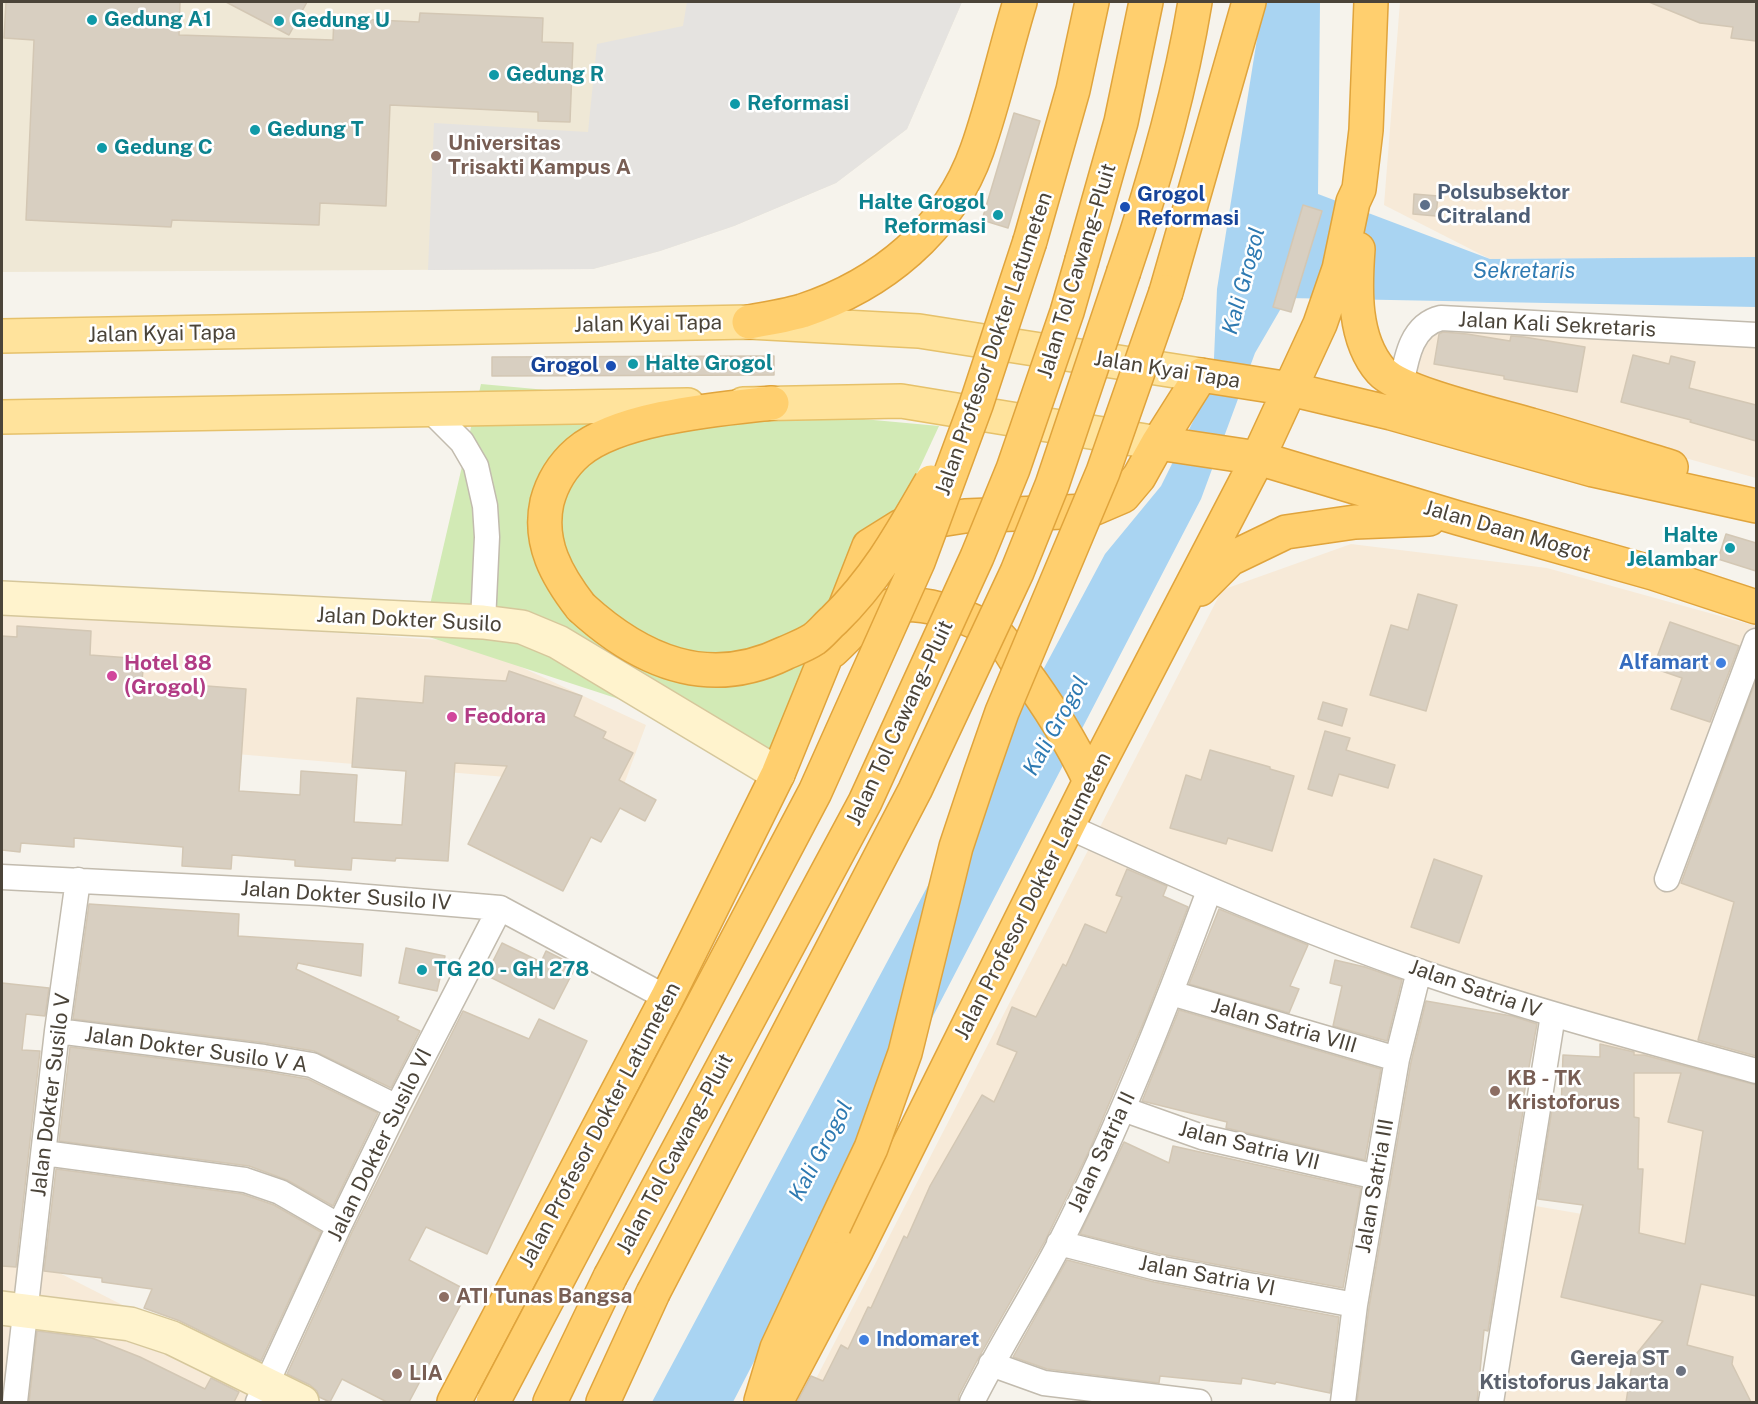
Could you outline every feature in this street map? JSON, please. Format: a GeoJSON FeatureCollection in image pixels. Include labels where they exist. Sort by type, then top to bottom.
{"type":"FeatureCollection","features":[{"type":"Feature","properties":{"kind":"highway"},"geometry":{"type":"LineString","coordinates":[[749,322],[801,311],[861,286],[909,251],[926,235],[946,211],[977,151],[1020,2]]}},
{"type":"Feature","properties":{"kind":"highway","name":"Jalan Profesor Dokter Latumeten"},"geometry":{"type":"LineString","coordinates":[[493,1402],[815,792],[918,562],[1018,283],[1053,166],[1073,90],[1092,2]]}},
{"type":"Feature","properties":{"kind":"highway","name":"Jalan Tol Cawang–Pluit"},"geometry":{"type":"LineString","coordinates":[[550,1402],[609,1277],[865,802],[977,557],[1013,470],[1067,312],[1121,122],[1146,2]]}},
{"type":"Feature","properties":{"kind":"highway","name":"Jalan Tol Cawang–Pluit"},"geometry":{"type":"LineString","coordinates":[[603,1402],[653,1293],[915,790],[1017,572],[1059,465],[1134,239],[1165,137],[1187,52],[1195,2]]}},
{"type":"Feature","properties":{"kind":"highway"},"geometry":{"type":"LineString","coordinates":[[761,1402],[777,1348],[871,1148],[905,1053],[956,847],[1002,712],[1103,472],[1162,303],[1186,227],[1249,2]]}},
{"type":"Feature","properties":{"kind":"highway"},"geometry":{"type":"LineString","coordinates":[[1371,2],[1366,130],[1358,199],[1355,288],[1359,322],[1373,360],[1391,380],[1401,386],[1674,468],[1753,504]]}},
{"type":"Feature","properties":{"kind":"highway","name":"Jalan Profesor Dokter Latumeten"},"geometry":{"type":"LineString","coordinates":[[776,1402],[857,1249],[1067,826],[1084,767],[1178,610],[1258,458],[1324,313],[1358,199]]}},
{"type":"Feature","properties":{"kind":"highway","name":"Jalan Profesor Dokter Latumeten"},"geometry":{"type":"LineString","coordinates":[[454,1402],[667,998],[778,774],[869,546],[901,526],[965,516],[1088,511],[1123,496],[1164,444],[1205,376]]}},
{"type":"Feature","properties":{"kind":"highway","name":"Jalan Kyai Tapa"},"geometry":{"type":"LineString","coordinates":[[1205,376],[1290,389]]}},
{"type":"Feature","properties":{"kind":"highway"},"geometry":{"type":"LineString","coordinates":[[1290,389],[1391,413],[1593,470],[1753,504]]}},
{"type":"Feature","properties":{"kind":"highway"},"geometry":{"type":"LineString","coordinates":[[772,403],[696,412],[601,438],[578,452],[561,471],[550,492],[544,515],[545,539],[553,564],[565,586],[581,607],[627,644],[663,661],[699,670],[732,670],[770,661],[814,639],[858,596],[889,556],[976,405]]}},
{"type":"Feature","properties":{"kind":"highway"},"geometry":{"type":"LineString","coordinates":[[1164,444],[1258,458]]}},
{"type":"Feature","properties":{"kind":"highway","name":"Jalan Daan Mogot"},"geometry":{"type":"LineString","coordinates":[[1258,458],[1653,573],[1756,607]]}},
{"type":"Feature","properties":{"kind":"highway"},"geometry":{"type":"LineString","coordinates":[[1178,610],[1230,559],[1286,532],[1355,522],[1458,518]]}},
{"type":"Feature","properties":{"kind":"highway"},"geometry":{"type":"LineString","coordinates":[[826,656],[876,611],[906,603],[927,605],[972,621],[1000,638],[1029,679],[1084,767]]}},
{"type":"Feature","properties":{"kind":"main road","name":"Jalan Kyai Tapa"},"geometry":{"type":"LineString","coordinates":[[2,336],[749,322],[919,331],[1205,376]]}},
{"type":"Feature","properties":{"kind":"main road"},"geometry":{"type":"LineString","coordinates":[[2,417],[901,401],[1164,444]]}},
{"type":"Feature","properties":{"kind":"street","name":"Jalan Kali Sekretaris"},"geometry":{"type":"LineString","coordinates":[[1401,386],[1410,348],[1420,329],[1431,321],[1441,318],[1756,335]]}},
{"type":"Feature","properties":{"kind":"street"},"geometry":{"type":"LineString","coordinates":[[430,410],[462,442],[476,466],[485,506],[487,537],[483,622]]}},
{"type":"Feature","properties":{"kind":"street","name":"Jalan Dokter Susilo"},"geometry":{"type":"LineString","coordinates":[[2,598],[483,622],[522,627],[558,642],[778,774]]}},
{"type":"Feature","properties":{"kind":"street"},"geometry":{"type":"LineString","coordinates":[[1666,879],[1756,641]]}},
{"type":"Feature","properties":{"kind":"street","name":"Jalan Satria IV"},"geometry":{"type":"LineString","coordinates":[[1067,826],[1209,891],[1419,971],[1553,1015],[1491,1402]]}},
{"type":"Feature","properties":{"kind":"street","name":"Jalan Dokter Susilo IV"},"geometry":{"type":"LineString","coordinates":[[2,877],[320,893],[500,908],[667,998]]}},
{"type":"Feature","properties":{"kind":"street","name":"Jalan Dokter Susilo V"},"geometry":{"type":"LineString","coordinates":[[15,1402],[14,1309],[44,1153],[57,1030],[78,880]]}},
{"type":"Feature","properties":{"kind":"street","name":"Jalan Satria II"},"geometry":{"type":"LineString","coordinates":[[972,1402],[1059,1243],[1124,1109],[1209,891]]}},
{"type":"Feature","properties":{"kind":"street","name":"Jalan Dokter Susilo VI"},"geometry":{"type":"LineString","coordinates":[[263,1394],[339,1226],[397,1107],[500,908]]}},
{"type":"Feature","properties":{"kind":"street","name":"Jalan Satria III"},"geometry":{"type":"LineString","coordinates":[[1343,1402],[1355,1305],[1397,1059],[1419,971]]}},
{"type":"Feature","properties":{"kind":"street","name":"Jalan Satria VIII"},"geometry":{"type":"LineString","coordinates":[[1171,993],[1397,1059]]}},
{"type":"Feature","properties":{"kind":"street"},"geometry":{"type":"LineString","coordinates":[[1553,1015],[1756,1071]]}},
{"type":"Feature","properties":{"kind":"street","name":"Jalan Dokter Susilo V A"},"geometry":{"type":"LineString","coordinates":[[57,1030],[312,1065],[397,1107]]}},
{"type":"Feature","properties":{"kind":"street","name":"Jalan Satria VII"},"geometry":{"type":"LineString","coordinates":[[1124,1109],[1202,1137],[1377,1177]]}},
{"type":"Feature","properties":{"kind":"street"},"geometry":{"type":"LineString","coordinates":[[44,1153],[245,1180],[280,1192],[339,1226]]}},
{"type":"Feature","properties":{"kind":"street","name":"Jalan Satria VI"},"geometry":{"type":"LineString","coordinates":[[1059,1243],[1157,1268],[1355,1305]]}},
{"type":"Feature","properties":{"kind":"street"},"geometry":{"type":"LineString","coordinates":[[14,1309],[130,1324],[172,1338],[263,1394],[302,1402]]}},
{"type":"Feature","properties":{"kind":"street"},"geometry":{"type":"LineString","coordinates":[[991,1364],[1042,1393],[1199,1402]]}},
{"type":"Feature","properties":{"kind":"shaded area","name":"Universitas Trisakti Kampus A"},"geometry":{"type":"Polygon","coordinates":[[[2,2],[962,2],[907,129],[836,183],[734,226],[660,251],[593,269],[2,272],[2,2]]]}},
{"type":"Feature","properties":{"kind":"shaded area"},"geometry":{"type":"Polygon","coordinates":[[[687,2],[962,2],[907,129],[836,183],[734,226],[660,251],[593,269],[428,270],[434,123],[588,132],[597,44],[683,26],[687,2]]]}},
{"type":"Feature","properties":{"kind":"shaded area"},"geometry":{"type":"Polygon","coordinates":[[[1400,2],[1756,2],[1756,257],[1490,259],[1384,205],[1400,2]]]}},
{"type":"Feature","properties":{"kind":"shaded area"},"geometry":{"type":"Polygon","coordinates":[[[1426,323],[1756,338],[1756,478],[1410,380],[1426,323]]]}},
{"type":"Feature","properties":{"kind":"shaded area"},"geometry":{"type":"Polygon","coordinates":[[[1351,544],[1547,568],[1756,626],[1756,1402],[1499,1402],[1510,1329],[1417,1309],[1436,1189],[1623,1221],[1625,1052],[1161,880],[905,1402],[804,1402],[1222,590],[1351,544]]]}},
{"type":"Feature","properties":{"kind":"shaded area"},"geometry":{"type":"Polygon","coordinates":[[[2,609],[467,642],[646,725],[623,787],[2,734],[2,609]]]}},
{"type":"Feature","properties":{"kind":"shaded area"},"geometry":{"type":"Polygon","coordinates":[[[2,1258],[32,1259],[313,1402],[2,1402],[2,1258]]]}},
{"type":"Feature","properties":{"kind":"green space"},"geometry":{"type":"Polygon","coordinates":[[[481,384],[939,426],[787,754],[423,635],[481,384]]]}},
{"type":"Feature","properties":{"kind":"water"},"geometry":{"type":"Polygon","coordinates":[[[1261,2],[1320,2],[1318,194],[1490,259],[1756,257],[1756,307],[1287,298],[1255,353],[1201,499],[733,1402],[652,1402],[1105,554],[1161,486],[1213,381],[1217,289],[1261,2]]]}},
{"type":"Feature","properties":{"kind":"building"},"geometry":{"type":"Polygon","coordinates":[[[6,2],[180,2],[179,35],[333,40],[334,18],[419,22],[420,13],[543,18],[542,42],[573,43],[570,122],[538,121],[538,112],[390,105],[386,206],[320,203],[319,225],[172,220],[171,227],[26,220],[34,40],[4,38],[6,2]]]}},
{"type":"Feature","properties":{"kind":"building","name":"Gedung U"},"geometry":{"type":"Polygon","coordinates":[[[226,2],[307,2],[289,35],[226,2]]]}},
{"type":"Feature","properties":{"kind":"building"},"geometry":{"type":"Polygon","coordinates":[[[1649,2],[1756,2],[1756,41],[1731,38],[1733,27],[1700,23],[1649,2]]]}},
{"type":"Feature","properties":{"kind":"building"},"geometry":{"type":"Polygon","coordinates":[[[1014,113],[1040,121],[1008,228],[982,220],[1014,113]]]}},
{"type":"Feature","properties":{"kind":"building","name":"Polsubsektor Citraland"},"geometry":{"type":"Polygon","coordinates":[[[1414,194],[1438,196],[1436,216],[1413,214],[1414,194]]]}},
{"type":"Feature","properties":{"kind":"building"},"geometry":{"type":"Polygon","coordinates":[[[1303,205],[1322,211],[1291,312],[1273,307],[1303,205]]]}},
{"type":"Feature","properties":{"kind":"building"},"geometry":{"type":"Polygon","coordinates":[[[1443,332],[1510,341],[1511,336],[1524,337],[1585,347],[1577,392],[1434,364],[1439,334],[1443,332]]]}},
{"type":"Feature","properties":{"kind":"building"},"geometry":{"type":"Polygon","coordinates":[[[1633,355],[1669,364],[1671,356],[1695,362],[1689,388],[1756,405],[1756,441],[1690,422],[1691,420],[1621,402],[1633,355]]]}},
{"type":"Feature","properties":{"kind":"building","name":"Halte Grogol"},"geometry":{"type":"Polygon","coordinates":[[[774,356],[774,375],[492,376],[492,357],[774,356]]]}},
{"type":"Feature","properties":{"kind":"building"},"geometry":{"type":"Polygon","coordinates":[[[1726,534],[1756,543],[1756,571],[1718,559],[1726,534]]]}},
{"type":"Feature","properties":{"kind":"building"},"geometry":{"type":"Polygon","coordinates":[[[1418,594],[1457,605],[1426,711],[1370,695],[1391,625],[1408,630],[1418,594]]]}},
{"type":"Feature","properties":{"kind":"building"},"geometry":{"type":"Polygon","coordinates":[[[1670,622],[1739,646],[1710,722],[1671,709],[1682,678],[1653,668],[1670,622]]]}},
{"type":"Feature","properties":{"kind":"building"},"geometry":{"type":"Polygon","coordinates":[[[17,626],[91,631],[90,655],[144,659],[142,681],[246,689],[239,791],[300,795],[301,771],[357,775],[354,822],[402,825],[406,771],[352,767],[357,698],[423,703],[425,676],[506,681],[509,671],[582,696],[574,716],[606,732],[603,738],[633,753],[619,780],[656,800],[645,821],[620,808],[601,842],[591,837],[563,891],[468,844],[507,766],[455,763],[448,861],[352,858],[351,870],[295,866],[295,860],[232,855],[231,869],[182,866],[183,847],[74,838],[74,847],[21,843],[20,852],[2,850],[2,636],[17,637],[17,626]]]}},
{"type":"Feature","properties":{"kind":"building"},"geometry":{"type":"Polygon","coordinates":[[[1756,680],[1756,1056],[1698,1040],[1734,902],[1681,883],[1756,680]]]}},
{"type":"Feature","properties":{"kind":"building"},"geometry":{"type":"Polygon","coordinates":[[[1323,702],[1347,709],[1342,726],[1318,719],[1323,702]]]}},
{"type":"Feature","properties":{"kind":"building"},"geometry":{"type":"Polygon","coordinates":[[[1325,731],[1350,738],[1346,750],[1395,765],[1388,788],[1339,774],[1332,796],[1308,789],[1325,731]]]}},
{"type":"Feature","properties":{"kind":"building"},"geometry":{"type":"Polygon","coordinates":[[[1210,750],[1294,776],[1272,851],[1228,838],[1226,844],[1170,828],[1186,775],[1201,780],[1210,750]]]}},
{"type":"Feature","properties":{"kind":"building"},"geometry":{"type":"Polygon","coordinates":[[[1434,859],[1482,876],[1459,943],[1411,927],[1434,859]]]}},
{"type":"Feature","properties":{"kind":"building"},"geometry":{"type":"Polygon","coordinates":[[[1127,869],[1167,886],[1163,896],[1188,907],[1145,1019],[1089,1151],[1045,1241],[978,1359],[959,1395],[958,1402],[797,1402],[811,1376],[823,1381],[841,1345],[848,1349],[868,1307],[871,1308],[904,1236],[907,1238],[930,1186],[982,1095],[994,1102],[1017,1052],[997,1044],[1012,1007],[1036,1017],[1063,964],[1066,966],[1085,924],[1106,933],[1122,897],[1116,895],[1127,869]]]}},
{"type":"Feature","properties":{"kind":"building"},"geometry":{"type":"Polygon","coordinates":[[[89,904],[239,914],[238,936],[363,944],[361,976],[298,963],[296,969],[399,1017],[397,1020],[420,1031],[391,1088],[314,1051],[73,1019],[89,904]]]}},
{"type":"Feature","properties":{"kind":"building"},"geometry":{"type":"Polygon","coordinates":[[[1219,909],[1308,945],[1290,986],[1299,989],[1289,1013],[1189,984],[1219,909]]]}},
{"type":"Feature","properties":{"kind":"building"},"geometry":{"type":"Polygon","coordinates":[[[502,943],[541,962],[546,951],[576,966],[554,1009],[486,975],[502,943]]]}},
{"type":"Feature","properties":{"kind":"building","name":"TG 20 - GH 278"},"geometry":{"type":"Polygon","coordinates":[[[406,948],[445,956],[437,991],[399,983],[406,948]]]}},
{"type":"Feature","properties":{"kind":"building"},"geometry":{"type":"Polygon","coordinates":[[[1335,960],[1365,967],[1402,980],[1387,1041],[1333,1026],[1342,986],[1330,983],[1335,960]]]}},
{"type":"Feature","properties":{"kind":"building"},"geometry":{"type":"Polygon","coordinates":[[[2,983],[49,988],[45,1016],[26,1014],[22,1050],[40,1051],[16,1267],[2,1266],[2,983]]]}},
{"type":"Feature","properties":{"kind":"building"},"geometry":{"type":"Polygon","coordinates":[[[1426,1001],[1512,1016],[1537,1024],[1522,1105],[1524,1105],[1488,1331],[1484,1330],[1477,1402],[1357,1402],[1369,1307],[1411,1062],[1426,1001]]]}},
{"type":"Feature","properties":{"kind":"building"},"geometry":{"type":"Polygon","coordinates":[[[1179,1010],[1381,1069],[1365,1160],[1226,1128],[1227,1122],[1142,1101],[1179,1010]]]}},
{"type":"Feature","properties":{"kind":"building"},"geometry":{"type":"Polygon","coordinates":[[[463,1011],[529,1039],[539,1019],[587,1041],[487,1254],[426,1227],[409,1260],[468,1291],[409,1402],[387,1402],[342,1379],[330,1402],[319,1397],[317,1391],[310,1385],[287,1374],[352,1232],[463,1011]]]}},
{"type":"Feature","properties":{"kind":"building"},"geometry":{"type":"Polygon","coordinates":[[[1600,1044],[1634,1052],[1634,1055],[1644,1055],[1756,1085],[1756,1296],[1701,1284],[1687,1345],[1733,1357],[1732,1364],[1751,1402],[1626,1402],[1633,1358],[1663,1321],[1561,1297],[1583,1205],[1538,1199],[1552,1109],[1561,1110],[1563,1055],[1600,1057],[1600,1044]],[[1634,1073],[1634,1117],[1639,1118],[1638,1169],[1643,1169],[1639,1233],[1685,1244],[1703,1131],[1668,1122],[1681,1073],[1634,1073]]]}},
{"type":"Feature","properties":{"kind":"building"},"geometry":{"type":"Polygon","coordinates":[[[70,1047],[308,1079],[378,1113],[333,1206],[287,1180],[249,1166],[59,1141],[70,1047]]]}},
{"type":"Feature","properties":{"kind":"building"},"geometry":{"type":"Polygon","coordinates":[[[1124,1142],[1169,1163],[1173,1146],[1361,1188],[1343,1288],[1160,1254],[1080,1234],[1124,1142]]]}},
{"type":"Feature","properties":{"kind":"building"},"geometry":{"type":"Polygon","coordinates":[[[56,1169],[242,1194],[274,1205],[321,1232],[261,1361],[180,1321],[144,1308],[152,1289],[102,1282],[102,1278],[44,1271],[56,1169]]]}},
{"type":"Feature","properties":{"kind":"building"},"geometry":{"type":"Polygon","coordinates":[[[1067,1260],[1154,1282],[1339,1317],[1330,1393],[1242,1378],[1241,1384],[1160,1376],[1159,1383],[1047,1369],[1013,1357],[1067,1260]]]}},
{"type":"Feature","properties":{"kind":"building"},"geometry":{"type":"Polygon","coordinates":[[[37,1331],[92,1338],[140,1357],[205,1389],[211,1378],[239,1392],[234,1402],[29,1402],[37,1331]]]}},
{"type":"Feature","properties":{"kind":"place","name":"Gedung A1"},"geometry":{"type":"Point","coordinates":[92,20]}},
{"type":"Feature","properties":{"kind":"place","name":"Gedung U"},"geometry":{"type":"Point","coordinates":[279,21]}},
{"type":"Feature","properties":{"kind":"place","name":"Gedung R"},"geometry":{"type":"Point","coordinates":[494,75]}},
{"type":"Feature","properties":{"kind":"place","name":"Reformasi"},"geometry":{"type":"Point","coordinates":[735,104]}},
{"type":"Feature","properties":{"kind":"place","name":"Gedung T"},"geometry":{"type":"Point","coordinates":[255,130]}},
{"type":"Feature","properties":{"kind":"place","name":"Gedung C"},"geometry":{"type":"Point","coordinates":[102,148]}},
{"type":"Feature","properties":{"kind":"place","name":"Universitas Trisakti Kampus A"},"geometry":{"type":"Point","coordinates":[436,156]}},
{"type":"Feature","properties":{"kind":"place","name":"Polsubsektor Citraland"},"geometry":{"type":"Point","coordinates":[1425,205]}},
{"type":"Feature","properties":{"kind":"place","name":"Grogol Reformasi"},"geometry":{"type":"Point","coordinates":[1125,207]}},
{"type":"Feature","properties":{"kind":"place","name":"Halte Grogol Reformasi"},"geometry":{"type":"Point","coordinates":[998,215]}},
{"type":"Feature","properties":{"kind":"place","name":"Halte Grogol"},"geometry":{"type":"Point","coordinates":[633,364]}},
{"type":"Feature","properties":{"kind":"place","name":"Grogol"},"geometry":{"type":"Point","coordinates":[611,366]}},
{"type":"Feature","properties":{"kind":"place","name":"Halte Jelambar"},"geometry":{"type":"Point","coordinates":[1730,548]}},
{"type":"Feature","properties":{"kind":"place","name":"Alfamart"},"geometry":{"type":"Point","coordinates":[1721,663]}},
{"type":"Feature","properties":{"kind":"place","name":"Hotel 88 (Grogol)"},"geometry":{"type":"Point","coordinates":[112,676]}},
{"type":"Feature","properties":{"kind":"place","name":"Feodora"},"geometry":{"type":"Point","coordinates":[452,717]}},
{"type":"Feature","properties":{"kind":"place","name":"TG 20 - GH 278"},"geometry":{"type":"Point","coordinates":[422,970]}},
{"type":"Feature","properties":{"kind":"place","name":"KB - TK Kristoforus"},"geometry":{"type":"Point","coordinates":[1495,1091]}},
{"type":"Feature","properties":{"kind":"place","name":"ATI Tunas Bangsa"},"geometry":{"type":"Point","coordinates":[444,1297]}},
{"type":"Feature","properties":{"kind":"place","name":"Indomaret"},"geometry":{"type":"Point","coordinates":[864,1340]}},
{"type":"Feature","properties":{"kind":"place","name":"Gereja ST Ktistoforus Jakarta"},"geometry":{"type":"Point","coordinates":[1681,1371]}},
{"type":"Feature","properties":{"kind":"place","name":"LIA"},"geometry":{"type":"Point","coordinates":[397,1374]}},
{"type":"Feature","properties":{"kind":"water label","name":"Sekretaris"},"geometry":{"type":"Point","coordinates":[1524,271]}},
{"type":"Feature","properties":{"kind":"water label","name":"Kali Grogol"},"geometry":{"type":"Point","coordinates":[1244,281]}},
{"type":"Feature","properties":{"kind":"water label","name":"Kali Grogol"},"geometry":{"type":"Point","coordinates":[1056,726]}},
{"type":"Feature","properties":{"kind":"water label","name":"Kali Grogol"},"geometry":{"type":"Point","coordinates":[821,1151]}}]}
